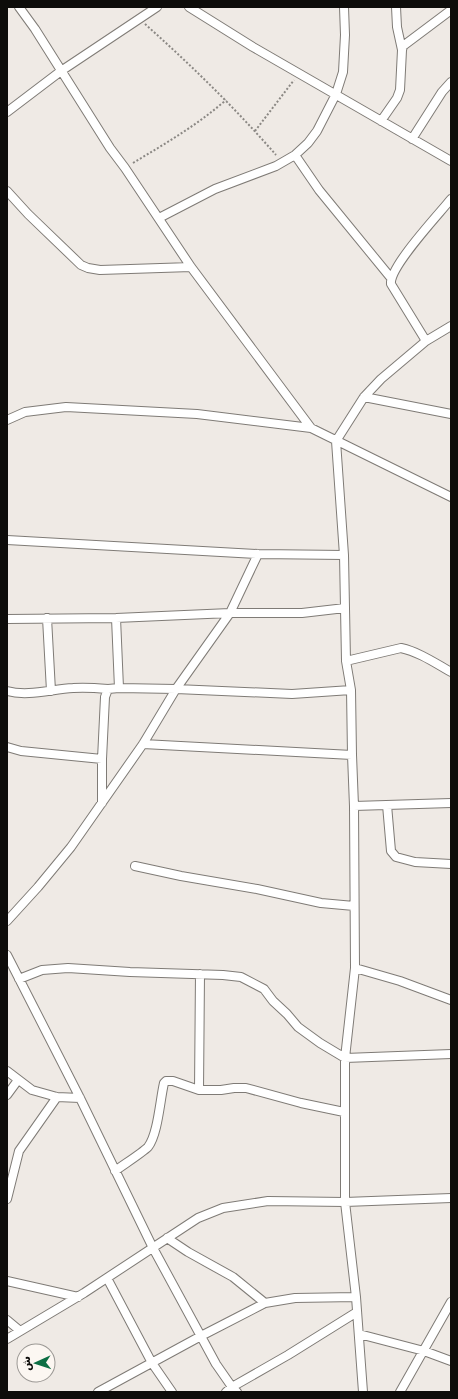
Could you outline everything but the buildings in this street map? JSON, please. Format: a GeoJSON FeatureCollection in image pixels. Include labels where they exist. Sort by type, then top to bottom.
{"type":"FeatureCollection","features":[{"type":"Feature","properties":{"kind":"street"},"geometry":{"type":"LineString","coordinates":[[19,7],[35,29],[110,148],[192,267],[310,428]]}},
{"type":"Feature","properties":{"kind":"street"},"geometry":{"type":"LineString","coordinates":[[7,112],[61,71],[157,7]]}},
{"type":"Feature","properties":{"kind":"street"},"geometry":{"type":"LineString","coordinates":[[189,7],[253,47],[451,162]]}},
{"type":"Feature","properties":{"kind":"street"},"geometry":{"type":"LineString","coordinates":[[159,218],[215,189],[276,166],[295,155],[308,143],[317,131],[336,94],[344,72],[344,7]]}},
{"type":"Feature","properties":{"kind":"street"},"geometry":{"type":"LineString","coordinates":[[381,121],[397,98],[400,90],[402,50],[396,7]]}},
{"type":"Feature","properties":{"kind":"street"},"geometry":{"type":"LineString","coordinates":[[402,50],[408,42],[451,10]]}},
{"type":"Feature","properties":{"kind":"street"},"geometry":{"type":"LineString","coordinates":[[412,139],[442,92],[451,82]]}},
{"type":"Feature","properties":{"kind":"street"},"geometry":{"type":"LineString","coordinates":[[295,155],[319,190],[391,278]]}},
{"type":"Feature","properties":{"kind":"street"},"geometry":{"type":"LineString","coordinates":[[7,191],[54,241],[81,265],[88,268],[100,270],[192,267]]}},
{"type":"Feature","properties":{"kind":"street"},"geometry":{"type":"LineString","coordinates":[[426,341],[391,284],[391,278],[394,271],[416,241],[451,199]]}},
{"type":"Feature","properties":{"kind":"street"},"geometry":{"type":"LineString","coordinates":[[363,1392],[356,1297],[345,1202],[345,1058],[355,968],[354,806],[351,690],[346,661],[344,555],[336,441],[364,397],[381,380],[426,341],[451,326]]}},
{"type":"Feature","properties":{"kind":"street"},"geometry":{"type":"LineString","coordinates":[[364,397],[451,414]]}},
{"type":"Feature","properties":{"kind":"street"},"geometry":{"type":"LineString","coordinates":[[7,420],[25,412],[66,407],[197,414],[310,428],[451,497]]}},
{"type":"Feature","properties":{"kind":"street"},"geometry":{"type":"LineString","coordinates":[[7,540],[258,554],[344,555]]}},
{"type":"Feature","properties":{"kind":"street"},"geometry":{"type":"LineString","coordinates":[[7,921],[67,853],[143,744],[176,689],[230,613],[258,554]]}},
{"type":"Feature","properties":{"kind":"street"},"geometry":{"type":"LineString","coordinates":[[7,618],[116,618],[230,613],[302,613],[345,608]]}},
{"type":"Feature","properties":{"kind":"street"},"geometry":{"type":"LineString","coordinates":[[47,618],[51,691]]}},
{"type":"Feature","properties":{"kind":"street"},"geometry":{"type":"LineString","coordinates":[[116,618],[120,688]]}},
{"type":"Feature","properties":{"kind":"street"},"geometry":{"type":"LineString","coordinates":[[346,661],[401,648],[410,650],[451,672]]}},
{"type":"Feature","properties":{"kind":"street"},"geometry":{"type":"LineString","coordinates":[[7,691],[14,693],[73,688],[120,688],[292,694],[351,690]]}},
{"type":"Feature","properties":{"kind":"street"},"geometry":{"type":"LineString","coordinates":[[102,803],[102,759],[105,697],[108,689]]}},
{"type":"Feature","properties":{"kind":"street"},"geometry":{"type":"LineString","coordinates":[[143,744],[352,755]]}},
{"type":"Feature","properties":{"kind":"street"},"geometry":{"type":"LineString","coordinates":[[7,747],[21,751],[102,759]]}},
{"type":"Feature","properties":{"kind":"street"},"geometry":{"type":"LineString","coordinates":[[354,806],[451,803]]}},
{"type":"Feature","properties":{"kind":"street"},"geometry":{"type":"LineString","coordinates":[[387,805],[392,851],[396,857],[415,862],[451,864]]}},
{"type":"Feature","properties":{"kind":"street"},"geometry":{"type":"LineString","coordinates":[[135,866],[181,876],[257,889],[321,903],[354,906]]}},
{"type":"Feature","properties":{"kind":"street"},"geometry":{"type":"LineString","coordinates":[[7,955],[80,1098],[153,1248],[216,1364],[232,1390],[357,1312]]}},
{"type":"Feature","properties":{"kind":"street"},"geometry":{"type":"LineString","coordinates":[[19,979],[42,970],[53,968],[223,974],[241,977],[264,989],[272,1001],[287,1014],[298,1027],[320,1043],[345,1058],[451,1054]]}},
{"type":"Feature","properties":{"kind":"street"},"geometry":{"type":"LineString","coordinates":[[355,968],[400,981],[451,1000]]}},
{"type":"Feature","properties":{"kind":"street"},"geometry":{"type":"LineString","coordinates":[[199,1090],[200,974]]}},
{"type":"Feature","properties":{"kind":"street"},"geometry":{"type":"LineString","coordinates":[[7,1071],[32,1090],[58,1097],[80,1098]]}},
{"type":"Feature","properties":{"kind":"street"},"geometry":{"type":"LineString","coordinates":[[7,1095],[18,1080]]}},
{"type":"Feature","properties":{"kind":"street"},"geometry":{"type":"LineString","coordinates":[[115,1171],[147,1148],[151,1142],[163,1086],[166,1081],[173,1081],[199,1090],[246,1088],[301,1103],[344,1112]]}},
{"type":"Feature","properties":{"kind":"street"},"geometry":{"type":"LineString","coordinates":[[7,1199],[19,1151],[58,1097]]}},
{"type":"Feature","properties":{"kind":"street"},"geometry":{"type":"LineString","coordinates":[[7,1339],[78,1297],[198,1218],[224,1208],[268,1201],[345,1202],[451,1198]]}},
{"type":"Feature","properties":{"kind":"street"},"geometry":{"type":"LineString","coordinates":[[167,1238],[188,1252],[233,1277],[266,1303]]}},
{"type":"Feature","properties":{"kind":"street"},"geometry":{"type":"LineString","coordinates":[[107,1278],[152,1363],[172,1392]]}},
{"type":"Feature","properties":{"kind":"street"},"geometry":{"type":"LineString","coordinates":[[7,1281],[78,1297]]}},
{"type":"Feature","properties":{"kind":"street"},"geometry":{"type":"LineString","coordinates":[[98,1392],[201,1336],[266,1303],[295,1298],[356,1297]]}},
{"type":"Feature","properties":{"kind":"street"},"geometry":{"type":"LineString","coordinates":[[400,1392],[451,1302]]}},
{"type":"Feature","properties":{"kind":"street"},"geometry":{"type":"LineString","coordinates":[[7,1320],[20,1330]]}},
{"type":"Feature","properties":{"kind":"street"},"geometry":{"type":"LineString","coordinates":[[358,1334],[451,1361]]}},
{"type":"Feature","properties":{"kind":"path"},"geometry":{"type":"LineString","coordinates":[[139,19],[187,61],[226,100],[282,162]]}},
{"type":"Feature","properties":{"kind":"path"},"geometry":{"type":"LineString","coordinates":[[255,131],[299,73]]}},
{"type":"Feature","properties":{"kind":"path"},"geometry":{"type":"LineString","coordinates":[[125,168],[188,130],[226,100]]}}]}
